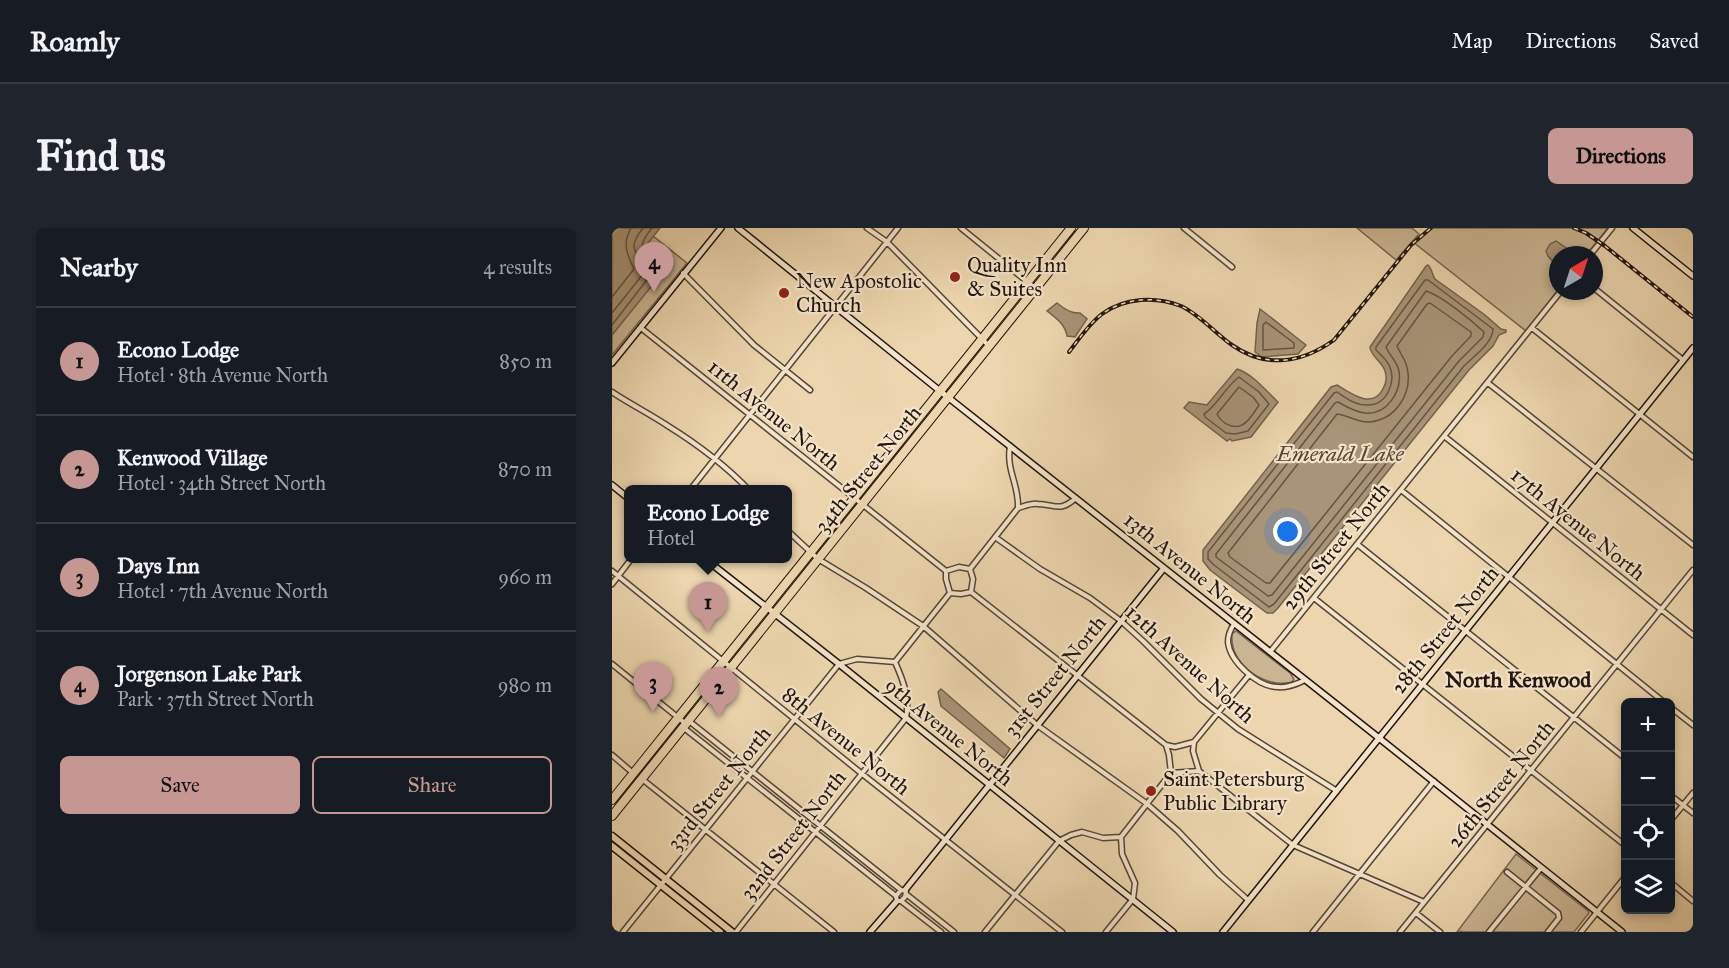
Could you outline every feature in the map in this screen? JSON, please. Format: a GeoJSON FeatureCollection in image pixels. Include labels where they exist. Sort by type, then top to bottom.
{"type":"FeatureCollection","features":[{"type":"Feature","properties":{"kind":"highway","name":"34th Street North"},"geometry":{"type":"LineString","coordinates":[[612,800],[1028,282],[1077,229]]}},
{"type":"Feature","properties":{"kind":"highway","name":"34th Street North"},"geometry":{"type":"LineString","coordinates":[[612,816],[1035,288],[1077,229]]}},
{"type":"Feature","properties":{"kind":"highway"},"geometry":{"type":"LineString","coordinates":[[897,445],[905,451]]}},
{"type":"Feature","properties":{"kind":"main road"},"geometry":{"type":"LineString","coordinates":[[612,836],[734,932]]}},
{"type":"Feature","properties":{"kind":"main road"},"geometry":{"type":"LineString","coordinates":[[612,846],[720,932]]}},
{"type":"Feature","properties":{"kind":"street"},"geometry":{"type":"LineString","coordinates":[[612,363],[720,228]]}},
{"type":"Feature","properties":{"kind":"street","name":"13th Avenue North"},"geometry":{"type":"LineString","coordinates":[[738,228],[940,392],[1380,738],[1622,932]]}},
{"type":"Feature","properties":{"kind":"street"},"geometry":{"type":"LineString","coordinates":[[867,228],[887,242],[989,346]]}},
{"type":"Feature","properties":{"kind":"street"},"geometry":{"type":"LineString","coordinates":[[693,485],[898,228]]}},
{"type":"Feature","properties":{"kind":"street"},"geometry":{"type":"LineString","coordinates":[[961,228],[1035,288]]}},
{"type":"Feature","properties":{"kind":"street"},"geometry":{"type":"LineString","coordinates":[[1184,228],[1232,267]]}},
{"type":"Feature","properties":{"kind":"street"},"geometry":{"type":"LineString","coordinates":[[1597,246],[1612,228]]}},
{"type":"Feature","properties":{"kind":"street"},"geometry":{"type":"LineString","coordinates":[[1633,228],[1693,276]]}},
{"type":"Feature","properties":{"kind":"street"},"geometry":{"type":"LineString","coordinates":[[683,273],[754,345],[810,390]]}},
{"type":"Feature","properties":{"kind":"street"},"geometry":{"type":"LineString","coordinates":[[1603,295],[1683,360]]}},
{"type":"Feature","properties":{"kind":"street","name":"29th Street North"},"geometry":{"type":"LineString","coordinates":[[1270,652],[1554,300]]}},
{"type":"Feature","properties":{"kind":"street","name":"11th Avenue North"},"geometry":{"type":"LineString","coordinates":[[640,327],[946,571]]}},
{"type":"Feature","properties":{"kind":"street"},"geometry":{"type":"LineString","coordinates":[[1532,328],[1693,457]]}},
{"type":"Feature","properties":{"kind":"street","name":"28th Street North"},"geometry":{"type":"LineString","coordinates":[[1223,932],[1693,348]]}},
{"type":"Feature","properties":{"kind":"street"},"geometry":{"type":"LineString","coordinates":[[1488,383],[1693,545]]}},
{"type":"Feature","properties":{"kind":"street"},"geometry":{"type":"LineString","coordinates":[[612,392],[668,425],[714,458],[744,485]]}},
{"type":"Feature","properties":{"kind":"street","name":"17th Avenue North"},"geometry":{"type":"LineString","coordinates":[[1444,436],[1693,635]]}},
{"type":"Feature","properties":{"kind":"street"},"geometry":{"type":"LineString","coordinates":[[1010,446],[1009,465],[1017,489],[1018,508]]}},
{"type":"Feature","properties":{"kind":"street"},"geometry":{"type":"LineString","coordinates":[[612,484],[624,494]]}},
{"type":"Feature","properties":{"kind":"street"},"geometry":{"type":"LineString","coordinates":[[1401,490],[1660,698]]}},
{"type":"Feature","properties":{"kind":"street"},"geometry":{"type":"LineString","coordinates":[[970,569],[1018,508],[1038,504],[1059,508],[1066,506],[1076,498]]}},
{"type":"Feature","properties":{"kind":"street"},"geometry":{"type":"LineString","coordinates":[[792,535],[818,559],[923,626],[1037,725],[1146,803],[1248,900]]}},
{"type":"Feature","properties":{"kind":"street","name":"12th Avenue North"},"geometry":{"type":"LineString","coordinates":[[995,537],[1040,569],[1090,598],[1121,621],[1218,713],[1263,746],[1336,790]]}},
{"type":"Feature","properties":{"kind":"street"},"geometry":{"type":"LineString","coordinates":[[1357,544],[1621,755]]}},
{"type":"Feature","properties":{"kind":"street"},"geometry":{"type":"LineString","coordinates":[[612,584],[628,563]]}},
{"type":"Feature","properties":{"kind":"street","name":"9th Avenue North"},"geometry":{"type":"LineString","coordinates":[[710,563],[1173,932]]}},
{"type":"Feature","properties":{"kind":"street"},"geometry":{"type":"LineString","coordinates":[[950,593],[946,571],[959,567],[970,569]]}},
{"type":"Feature","properties":{"kind":"street","name":"31st Street North"},"geometry":{"type":"LineString","coordinates":[[904,891],[1164,568]]}},
{"type":"Feature","properties":{"kind":"street"},"geometry":{"type":"LineString","coordinates":[[970,569],[973,579],[971,592]]}},
{"type":"Feature","properties":{"kind":"street","name":"26th Street North"},"geometry":{"type":"LineString","coordinates":[[1400,932],[1693,570]]}},
{"type":"Feature","properties":{"kind":"street","name":"8th Avenue North"},"geometry":{"type":"LineString","coordinates":[[612,571],[1062,932]]}},
{"type":"Feature","properties":{"kind":"street"},"geometry":{"type":"LineString","coordinates":[[950,593],[971,592],[1166,745],[1175,747],[1194,742]]}},
{"type":"Feature","properties":{"kind":"street"},"geometry":{"type":"LineString","coordinates":[[896,663],[950,593]]}},
{"type":"Feature","properties":{"kind":"street"},"geometry":{"type":"LineString","coordinates":[[1314,598],[1621,842]]}},
{"type":"Feature","properties":{"kind":"street"},"geometry":{"type":"LineString","coordinates":[[1234,624],[1229,632],[1229,647],[1249,675],[1268,685],[1278,687],[1305,680]]}},
{"type":"Feature","properties":{"kind":"street"},"geometry":{"type":"LineString","coordinates":[[839,664],[862,658],[896,663]]}},
{"type":"Feature","properties":{"kind":"street"},"geometry":{"type":"LineString","coordinates":[[896,663],[906,693],[908,704],[906,718]]}},
{"type":"Feature","properties":{"kind":"street"},"geometry":{"type":"LineString","coordinates":[[612,664],[954,932]]}},
{"type":"Feature","properties":{"kind":"street","name":"33rd Street North"},"geometry":{"type":"LineString","coordinates":[[623,932],[839,664]]}},
{"type":"Feature","properties":{"kind":"street"},"geometry":{"type":"LineString","coordinates":[[1249,675],[1194,742],[1193,751],[1199,771],[1293,845],[1424,902]]}},
{"type":"Feature","properties":{"kind":"street"},"geometry":{"type":"LineString","coordinates":[[1675,710],[1693,725]]}},
{"type":"Feature","properties":{"kind":"street","name":"32nd Street North"},"geometry":{"type":"LineString","coordinates":[[734,932],[906,718]]}},
{"type":"Feature","properties":{"kind":"street"},"geometry":{"type":"LineString","coordinates":[[686,724],[747,778],[941,932]]}},
{"type":"Feature","properties":{"kind":"street"},"geometry":{"type":"LineString","coordinates":[[1166,745],[1171,773]]}},
{"type":"Feature","properties":{"kind":"street"},"geometry":{"type":"LineString","coordinates":[[612,755],[634,773]]}},
{"type":"Feature","properties":{"kind":"street"},"geometry":{"type":"LineString","coordinates":[[1106,932],[1133,898],[1135,884],[1122,854],[1121,837],[1171,773],[1199,771]]}},
{"type":"Feature","properties":{"kind":"street"},"geometry":{"type":"LineString","coordinates":[[642,779],[834,932]]}},
{"type":"Feature","properties":{"kind":"street"},"geometry":{"type":"LineString","coordinates":[[1313,932],[1434,781]]}},
{"type":"Feature","properties":{"kind":"street"},"geometry":{"type":"LineString","coordinates":[[1675,816],[1693,793]]}},
{"type":"Feature","properties":{"kind":"street"},"geometry":{"type":"LineString","coordinates":[[1675,798],[1693,813]]}},
{"type":"Feature","properties":{"kind":"street"},"geometry":{"type":"LineString","coordinates":[[985,932],[1059,841],[1082,832],[1103,838],[1121,837]]}},
{"type":"Feature","properties":{"kind":"street"},"geometry":{"type":"LineString","coordinates":[[1490,932],[1541,867]]}},
{"type":"Feature","properties":{"kind":"street"},"geometry":{"type":"LineString","coordinates":[[1507,872],[1558,913],[1559,918],[1548,932]]}},
{"type":"Feature","properties":{"kind":"street"},"geometry":{"type":"LineString","coordinates":[[1581,932],[1621,882]]}},
{"type":"Feature","properties":{"kind":"street"},"geometry":{"type":"LineString","coordinates":[[1675,885],[1693,901]]}},
{"type":"Feature","properties":{"kind":"street"},"geometry":{"type":"LineString","coordinates":[[870,932],[904,891]]}},
{"type":"Feature","properties":{"kind":"street"},"geometry":{"type":"LineString","coordinates":[[898,899],[904,891]]}},
{"type":"Feature","properties":{"kind":"street"},"geometry":{"type":"LineString","coordinates":[[1416,913],[1440,932]]}},
{"type":"Feature","properties":{"kind":"shaded area"},"geometry":{"type":"Polygon","coordinates":[[[1357,228],[1412,228],[1419,234],[1396,260],[1357,228]]]}},
{"type":"Feature","properties":{"kind":"shaded area"},"geometry":{"type":"Polygon","coordinates":[[[1431,228],[1608,228],[1593,246],[1549,246],[1550,300],[1526,331],[1413,242],[1431,228]]]}},
{"type":"Feature","properties":{"kind":"shaded area"},"geometry":{"type":"Polygon","coordinates":[[[653,236],[687,263],[612,355],[612,335],[651,285],[665,271],[663,262],[648,247],[653,236]]]}},
{"type":"Feature","properties":{"kind":"shaded area"},"geometry":{"type":"Polygon","coordinates":[[[1236,631],[1290,673],[1294,679],[1292,682],[1270,682],[1250,672],[1236,655],[1232,634],[1236,631]]]}},
{"type":"Feature","properties":{"kind":"shaded area"},"geometry":{"type":"Polygon","coordinates":[[[1516,854],[1589,913],[1574,932],[1457,932],[1516,854]]]}},
{"type":"Feature","properties":{"kind":"water"},"geometry":{"type":"Polygon","coordinates":[[[612,228],[660,228],[648,243],[648,247],[667,267],[612,335],[612,228]]]}},
{"type":"Feature","properties":{"kind":"water"},"geometry":{"type":"Polygon","coordinates":[[[1556,241],[1564,246],[1549,246],[1549,257],[1546,251],[1550,244],[1556,241]]]}},
{"type":"Feature","properties":{"kind":"water","name":"Emerald Lake"},"geometry":{"type":"Polygon","coordinates":[[[1428,265],[1435,279],[1506,332],[1499,335],[1493,346],[1469,370],[1278,608],[1273,613],[1267,613],[1210,570],[1203,561],[1203,550],[1331,387],[1337,385],[1354,395],[1367,399],[1378,395],[1383,389],[1386,373],[1382,364],[1372,354],[1370,347],[1428,265]]]}},
{"type":"Feature","properties":{"kind":"water"},"geometry":{"type":"Polygon","coordinates":[[[1057,303],[1071,312],[1080,313],[1087,319],[1075,337],[1067,336],[1062,325],[1047,311],[1057,303]]]}},
{"type":"Feature","properties":{"kind":"water"},"geometry":{"type":"Polygon","coordinates":[[[1260,309],[1306,345],[1298,354],[1262,357],[1255,352],[1260,309]]]}},
{"type":"Feature","properties":{"kind":"water"},"geometry":{"type":"Polygon","coordinates":[[[1237,369],[1254,379],[1278,402],[1251,437],[1227,441],[1184,408],[1189,402],[1207,405],[1237,369]]]}},
{"type":"Feature","properties":{"kind":"water"},"geometry":{"type":"Polygon","coordinates":[[[941,689],[1010,749],[1004,758],[941,706],[938,692],[941,689]]]}},
{"type":"Feature","properties":{"kind":"railway"},"geometry":{"type":"LineString","coordinates":[[1069,352],[1088,327],[1102,314],[1120,304],[1146,300],[1181,306],[1195,314],[1232,345],[1258,358],[1284,360],[1309,354],[1334,340],[1411,245],[1431,228]]}},
{"type":"Feature","properties":{"kind":"railway"},"geometry":{"type":"LineString","coordinates":[[1574,228],[1605,246],[1693,317]]}},
{"type":"Feature","properties":{"kind":"place","name":"Quality Inn & Suites"},"geometry":{"type":"Point","coordinates":[955,277]}},
{"type":"Feature","properties":{"kind":"place","name":"Jorgenson Lake Park"},"geometry":{"type":"Point","coordinates":[654,292]}},
{"type":"Feature","properties":{"kind":"place","name":"New Apostolic Church"},"geometry":{"type":"Point","coordinates":[784,293]}},
{"type":"Feature","properties":{"kind":"place","name":"Econo Lodge"},"geometry":{"type":"Point","coordinates":[708,632]}},
{"type":"Feature","properties":{"kind":"place","name":"Days Inn"},"geometry":{"type":"Point","coordinates":[653,712]}},
{"type":"Feature","properties":{"kind":"place","name":"Kenwood Village"},"geometry":{"type":"Point","coordinates":[719,717]}},
{"type":"Feature","properties":{"kind":"place","name":"Saint Petersburg Public Library"},"geometry":{"type":"Point","coordinates":[1151,791]}},
{"type":"Feature","properties":{"kind":"district","name":"North Kenwood"},"geometry":{"type":"Point","coordinates":[1518,679]}}]}
